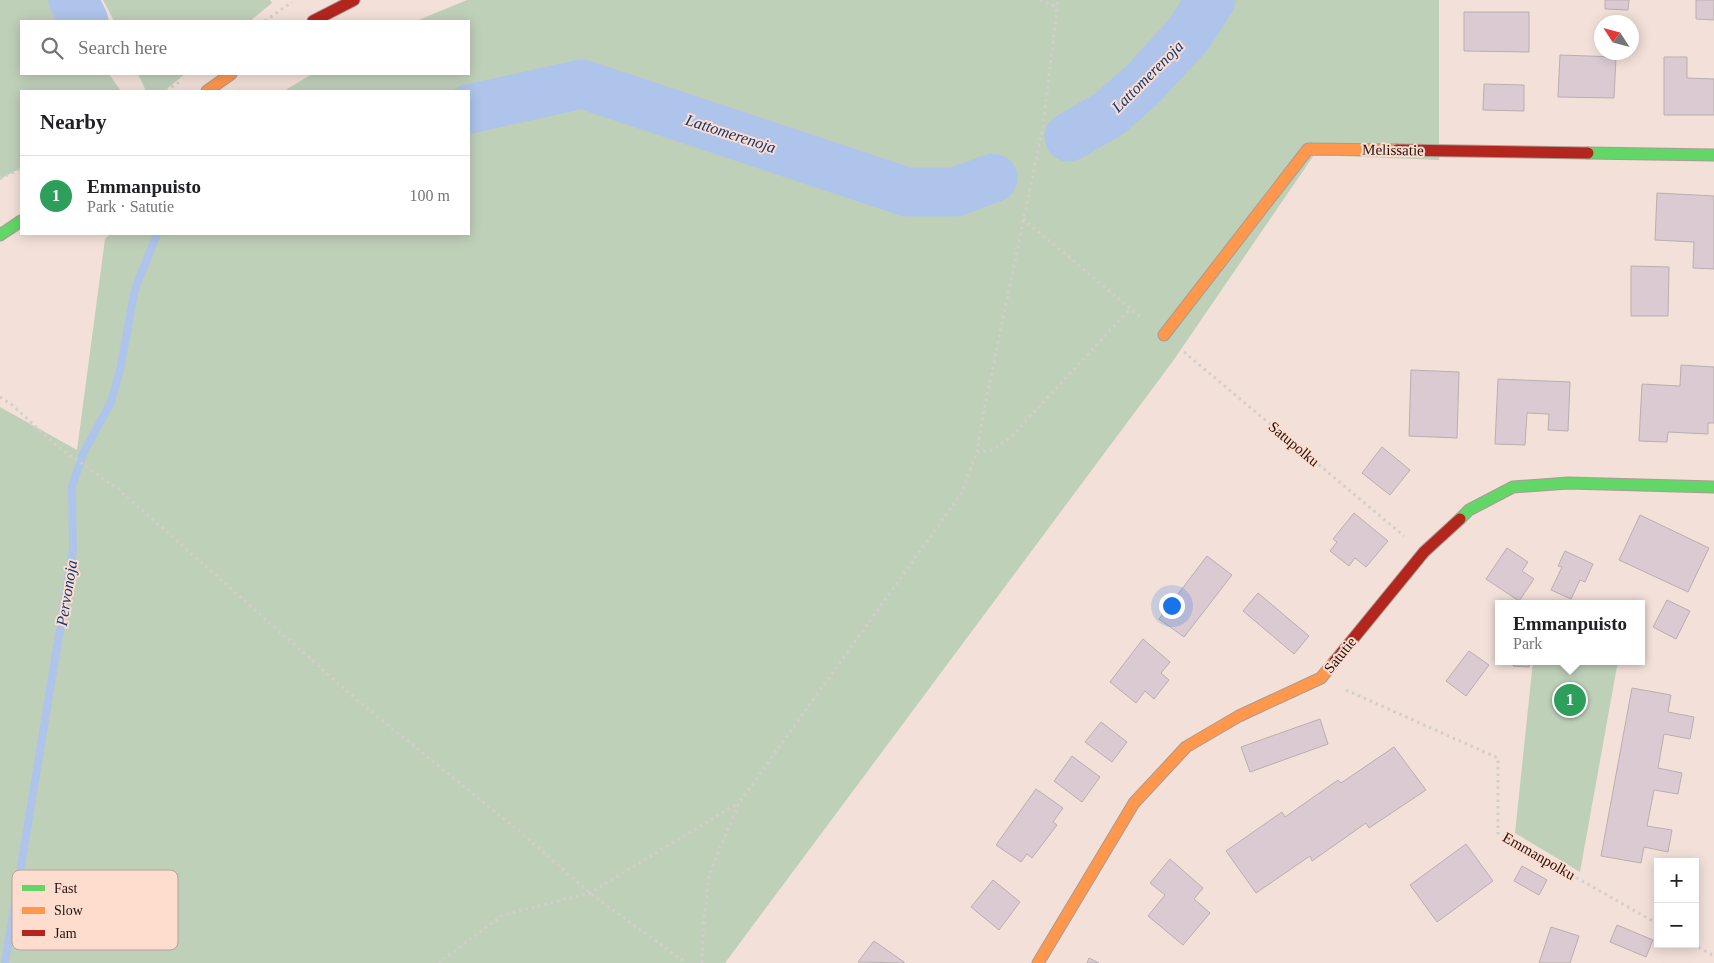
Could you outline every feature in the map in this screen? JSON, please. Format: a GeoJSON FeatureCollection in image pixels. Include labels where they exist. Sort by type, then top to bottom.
{"type":"FeatureCollection","features":[{"type":"Feature","properties":{"kind":"street"},"geometry":{"type":"LineString","coordinates":[[315,20],[354,0]]}},
{"type":"Feature","properties":{"kind":"street"},"geometry":{"type":"LineString","coordinates":[[208,90],[230,75]]}},
{"type":"Feature","properties":{"kind":"street","name":"Melissatie"},"geometry":{"type":"LineString","coordinates":[[1164,335],[1308,148],[1714,155]]}},
{"type":"Feature","properties":{"kind":"street"},"geometry":{"type":"LineString","coordinates":[[0,235],[20,222]]}},
{"type":"Feature","properties":{"kind":"street","name":"Satutie"},"geometry":{"type":"LineString","coordinates":[[1038,963],[1134,802],[1186,747],[1239,716],[1321,678],[1424,552],[1469,510],[1513,487],[1568,483],[1714,487]]}},
{"type":"Feature","properties":{"kind":"path"},"geometry":{"type":"LineString","coordinates":[[266,20],[294,0]]}},
{"type":"Feature","properties":{"kind":"path"},"geometry":{"type":"LineString","coordinates":[[1040,0],[1057,7]]}},
{"type":"Feature","properties":{"kind":"path"},"geometry":{"type":"LineString","coordinates":[[702,963],[709,875],[739,803],[961,494],[977,452],[1023,219],[1044,126],[1058,0]]}},
{"type":"Feature","properties":{"kind":"path"},"geometry":{"type":"LineString","coordinates":[[167,90],[184,78]]}},
{"type":"Feature","properties":{"kind":"path"},"geometry":{"type":"LineString","coordinates":[[0,179],[20,169]]}},
{"type":"Feature","properties":{"kind":"path","name":"Satupolku"},"geometry":{"type":"LineString","coordinates":[[1023,219],[1424,552]]}},
{"type":"Feature","properties":{"kind":"path"},"geometry":{"type":"LineString","coordinates":[[977,452],[991,450],[1010,438],[1130,309]]}},
{"type":"Feature","properties":{"kind":"path"},"geometry":{"type":"LineString","coordinates":[[0,397],[12,404],[57,446],[118,489],[357,700],[519,830],[590,894],[686,963]]}},
{"type":"Feature","properties":{"kind":"path","name":"Emmanpolku"},"geometry":{"type":"LineString","coordinates":[[1321,678],[1498,758],[1498,833],[1654,922]]}},
{"type":"Feature","properties":{"kind":"path"},"geometry":{"type":"LineString","coordinates":[[438,963],[503,915],[590,894],[739,803]]}},
{"type":"Feature","properties":{"kind":"path"},"geometry":{"type":"LineString","coordinates":[[1699,947],[1714,956]]}},
{"type":"Feature","properties":{"kind":"green space"},"geometry":{"type":"Polygon","coordinates":[[[0,0],[73,0],[83,20],[20,20],[20,75],[110,75],[120,90],[20,90],[20,169],[0,179],[0,0]]]}},
{"type":"Feature","properties":{"kind":"green space"},"geometry":{"type":"Polygon","coordinates":[[[103,0],[270,0],[272,3],[251,20],[113,20],[103,0]]]}},
{"type":"Feature","properties":{"kind":"green space"},"geometry":{"type":"Polygon","coordinates":[[[467,0],[1439,0],[1439,160],[1314,155],[1173,361],[725,963],[0,963],[0,407],[77,450],[105,239],[109,235],[470,235],[470,90],[286,90],[310,75],[470,75],[470,20],[418,20],[467,0]]]}},
{"type":"Feature","properties":{"kind":"green space"},"geometry":{"type":"Polygon","coordinates":[[[138,75],[184,75],[165,90],[146,90],[138,75]]]}},
{"type":"Feature","properties":{"kind":"green space"},"geometry":{"type":"Polygon","coordinates":[[[1533,665],[1617,665],[1580,872],[1515,833],[1533,665]]]}},
{"type":"Feature","properties":{"kind":"building"},"geometry":{"type":"Polygon","coordinates":[[[1605,0],[1629,0],[1628,10],[1605,9],[1605,0]]]}},
{"type":"Feature","properties":{"kind":"building"},"geometry":{"type":"Polygon","coordinates":[[[1696,0],[1714,0],[1714,20],[1696,19],[1696,0]]]}},
{"type":"Feature","properties":{"kind":"building"},"geometry":{"type":"Polygon","coordinates":[[[1464,12],[1529,12],[1529,52],[1464,51],[1464,12]]]}},
{"type":"Feature","properties":{"kind":"building"},"geometry":{"type":"Polygon","coordinates":[[[1560,55],[1594,56],[1594,60],[1616,60],[1614,98],[1558,97],[1560,55]]]}},
{"type":"Feature","properties":{"kind":"building"},"geometry":{"type":"Polygon","coordinates":[[[1664,57],[1687,57],[1687,78],[1714,79],[1714,115],[1664,115],[1664,57]]]}},
{"type":"Feature","properties":{"kind":"building"},"geometry":{"type":"Polygon","coordinates":[[[1484,84],[1524,85],[1524,111],[1483,110],[1484,84]]]}},
{"type":"Feature","properties":{"kind":"building"},"geometry":{"type":"Polygon","coordinates":[[[1657,193],[1714,196],[1714,269],[1693,268],[1694,242],[1655,240],[1657,193]]]}},
{"type":"Feature","properties":{"kind":"building"},"geometry":{"type":"Polygon","coordinates":[[[1631,266],[1669,267],[1668,316],[1631,316],[1631,266]]]}},
{"type":"Feature","properties":{"kind":"building"},"geometry":{"type":"Polygon","coordinates":[[[1681,365],[1714,367],[1714,423],[1708,423],[1708,434],[1668,432],[1667,442],[1639,441],[1642,384],[1680,386],[1681,365]]]}},
{"type":"Feature","properties":{"kind":"building"},"geometry":{"type":"Polygon","coordinates":[[[1411,370],[1459,372],[1457,438],[1409,436],[1411,370]]]}},
{"type":"Feature","properties":{"kind":"building"},"geometry":{"type":"Polygon","coordinates":[[[1498,379],[1570,382],[1568,431],[1548,430],[1549,414],[1527,413],[1525,445],[1495,444],[1498,379]]]}},
{"type":"Feature","properties":{"kind":"building"},"geometry":{"type":"Polygon","coordinates":[[[1382,447],[1410,470],[1390,495],[1362,473],[1382,447]]]}},
{"type":"Feature","properties":{"kind":"building"},"geometry":{"type":"Polygon","coordinates":[[[1354,513],[1388,541],[1366,567],[1355,558],[1349,566],[1330,551],[1337,542],[1333,539],[1354,513]]]}},
{"type":"Feature","properties":{"kind":"building"},"geometry":{"type":"Polygon","coordinates":[[[1640,515],[1709,548],[1688,592],[1619,560],[1640,515]]]}},
{"type":"Feature","properties":{"kind":"building"},"geometry":{"type":"Polygon","coordinates":[[[1507,548],[1528,562],[1522,571],[1534,579],[1520,600],[1518,600],[1486,579],[1507,548]]]}},
{"type":"Feature","properties":{"kind":"building"},"geometry":{"type":"Polygon","coordinates":[[[1565,551],[1593,564],[1585,582],[1580,580],[1571,599],[1551,590],[1562,567],[1558,566],[1565,551]]]}},
{"type":"Feature","properties":{"kind":"building"},"geometry":{"type":"Polygon","coordinates":[[[1207,556],[1232,575],[1184,637],[1159,619],[1207,556]]]}},
{"type":"Feature","properties":{"kind":"building"},"geometry":{"type":"Polygon","coordinates":[[[1258,593],[1309,636],[1294,654],[1243,611],[1258,593]]]}},
{"type":"Feature","properties":{"kind":"building"},"geometry":{"type":"Polygon","coordinates":[[[1667,600],[1690,611],[1676,639],[1653,627],[1667,600]]]}},
{"type":"Feature","properties":{"kind":"building"},"geometry":{"type":"Polygon","coordinates":[[[1143,639],[1170,662],[1161,673],[1169,680],[1154,699],[1145,691],[1136,703],[1110,682],[1143,639]]]}},
{"type":"Feature","properties":{"kind":"building"},"geometry":{"type":"Polygon","coordinates":[[[1469,651],[1489,665],[1466,696],[1446,681],[1469,651]]]}},
{"type":"Feature","properties":{"kind":"building"},"geometry":{"type":"Polygon","coordinates":[[[1513,665],[1529,665],[1529,667],[1513,665]]]}},
{"type":"Feature","properties":{"kind":"building"},"geometry":{"type":"Polygon","coordinates":[[[1632,688],[1671,695],[1668,712],[1694,717],[1690,739],[1664,734],[1658,768],[1682,773],[1678,794],[1654,790],[1647,826],[1672,830],[1668,852],[1644,847],[1641,863],[1601,856],[1632,688]]]}},
{"type":"Feature","properties":{"kind":"building"},"geometry":{"type":"Polygon","coordinates":[[[1320,719],[1328,744],[1250,772],[1241,747],[1320,719]]]}},
{"type":"Feature","properties":{"kind":"building"},"geometry":{"type":"Polygon","coordinates":[[[1101,722],[1127,742],[1112,762],[1085,742],[1101,722]]]}},
{"type":"Feature","properties":{"kind":"building"},"geometry":{"type":"Polygon","coordinates":[[[1394,747],[1426,790],[1369,828],[1366,823],[1312,861],[1310,856],[1256,893],[1226,851],[1282,812],[1285,817],[1338,780],[1341,783],[1394,747]]]}},
{"type":"Feature","properties":{"kind":"building"},"geometry":{"type":"Polygon","coordinates":[[[1072,756],[1100,777],[1082,802],[1054,781],[1072,756]]]}},
{"type":"Feature","properties":{"kind":"building"},"geometry":{"type":"Polygon","coordinates":[[[1036,789],[1063,808],[1053,822],[1057,825],[1032,858],[1027,854],[1021,862],[996,845],[1036,789]]]}},
{"type":"Feature","properties":{"kind":"building"},"geometry":{"type":"Polygon","coordinates":[[[1466,844],[1493,881],[1437,922],[1410,885],[1466,844]]]}},
{"type":"Feature","properties":{"kind":"building"},"geometry":{"type":"Polygon","coordinates":[[[1170,859],[1203,888],[1194,899],[1210,913],[1183,945],[1148,916],[1165,895],[1150,883],[1170,859]]]}},
{"type":"Feature","properties":{"kind":"building"},"geometry":{"type":"Polygon","coordinates":[[[1522,866],[1547,880],[1539,895],[1514,881],[1522,866]]]}},
{"type":"Feature","properties":{"kind":"building"},"geometry":{"type":"Polygon","coordinates":[[[993,880],[1020,902],[999,930],[971,907],[993,880]]]}},
{"type":"Feature","properties":{"kind":"building"},"geometry":{"type":"Polygon","coordinates":[[[1617,925],[1653,940],[1646,957],[1610,942],[1617,925]]]}},
{"type":"Feature","properties":{"kind":"building"},"geometry":{"type":"Polygon","coordinates":[[[1551,927],[1579,936],[1570,963],[1539,963],[1551,927]]]}},
{"type":"Feature","properties":{"kind":"building"},"geometry":{"type":"Polygon","coordinates":[[[874,941],[904,962],[904,963],[858,962],[874,941]]]}},
{"type":"Feature","properties":{"kind":"building"},"geometry":{"type":"Polygon","coordinates":[[[1089,958],[1099,963],[1087,963],[1089,958]]]}},
{"type":"Feature","properties":{"kind":"waterway"},"geometry":{"type":"LineString","coordinates":[[73,0],[83,20]]}},
{"type":"Feature","properties":{"kind":"waterway","name":"Lattomerenoja"},"geometry":{"type":"LineString","coordinates":[[1069,137],[1109,114],[1142,85],[1188,35],[1211,0]]}},
{"type":"Feature","properties":{"kind":"waterway","name":"Lattomerenoja"},"geometry":{"type":"LineString","coordinates":[[470,109],[582,84],[907,192],[955,192],[993,178]]}},
{"type":"Feature","properties":{"kind":"waterway","name":"Pervonoja"},"geometry":{"type":"LineString","coordinates":[[20,870],[73,550],[72,486],[83,454],[111,402],[120,370],[135,289],[157,235]]}},
{"type":"Feature","properties":{"kind":"waterway","name":"Pervonoja"},"geometry":{"type":"LineString","coordinates":[[5,963],[12,920]]}},
{"type":"Feature","properties":{"kind":"traffic: fast"},"geometry":{"type":"LineString","coordinates":[[1588,153],[1714,155]]}},
{"type":"Feature","properties":{"kind":"traffic: fast"},"geometry":{"type":"LineString","coordinates":[[0,235],[20,222]]}},
{"type":"Feature","properties":{"kind":"traffic: fast"},"geometry":{"type":"LineString","coordinates":[[1460,519],[1469,510],[1513,487],[1568,483],[1714,487]]}},
{"type":"Feature","properties":{"kind":"traffic: slow"},"geometry":{"type":"LineString","coordinates":[[208,90],[230,75]]}},
{"type":"Feature","properties":{"kind":"traffic: slow"},"geometry":{"type":"LineString","coordinates":[[1164,335],[1308,149],[1397,150]]}},
{"type":"Feature","properties":{"kind":"traffic: slow"},"geometry":{"type":"LineString","coordinates":[[1038,963],[1134,803],[1186,747],[1239,716],[1321,678],[1335,661]]}},
{"type":"Feature","properties":{"kind":"traffic: jam"},"geometry":{"type":"LineString","coordinates":[[315,20],[354,0]]}},
{"type":"Feature","properties":{"kind":"traffic: jam"},"geometry":{"type":"LineString","coordinates":[[1397,150],[1588,153]]}},
{"type":"Feature","properties":{"kind":"traffic: jam"},"geometry":{"type":"LineString","coordinates":[[1335,661],[1424,552],[1460,519]]}},
{"type":"Feature","properties":{"kind":"place","name":"Emmanpuisto"},"geometry":{"type":"Point","coordinates":[1570,700]}}]}
